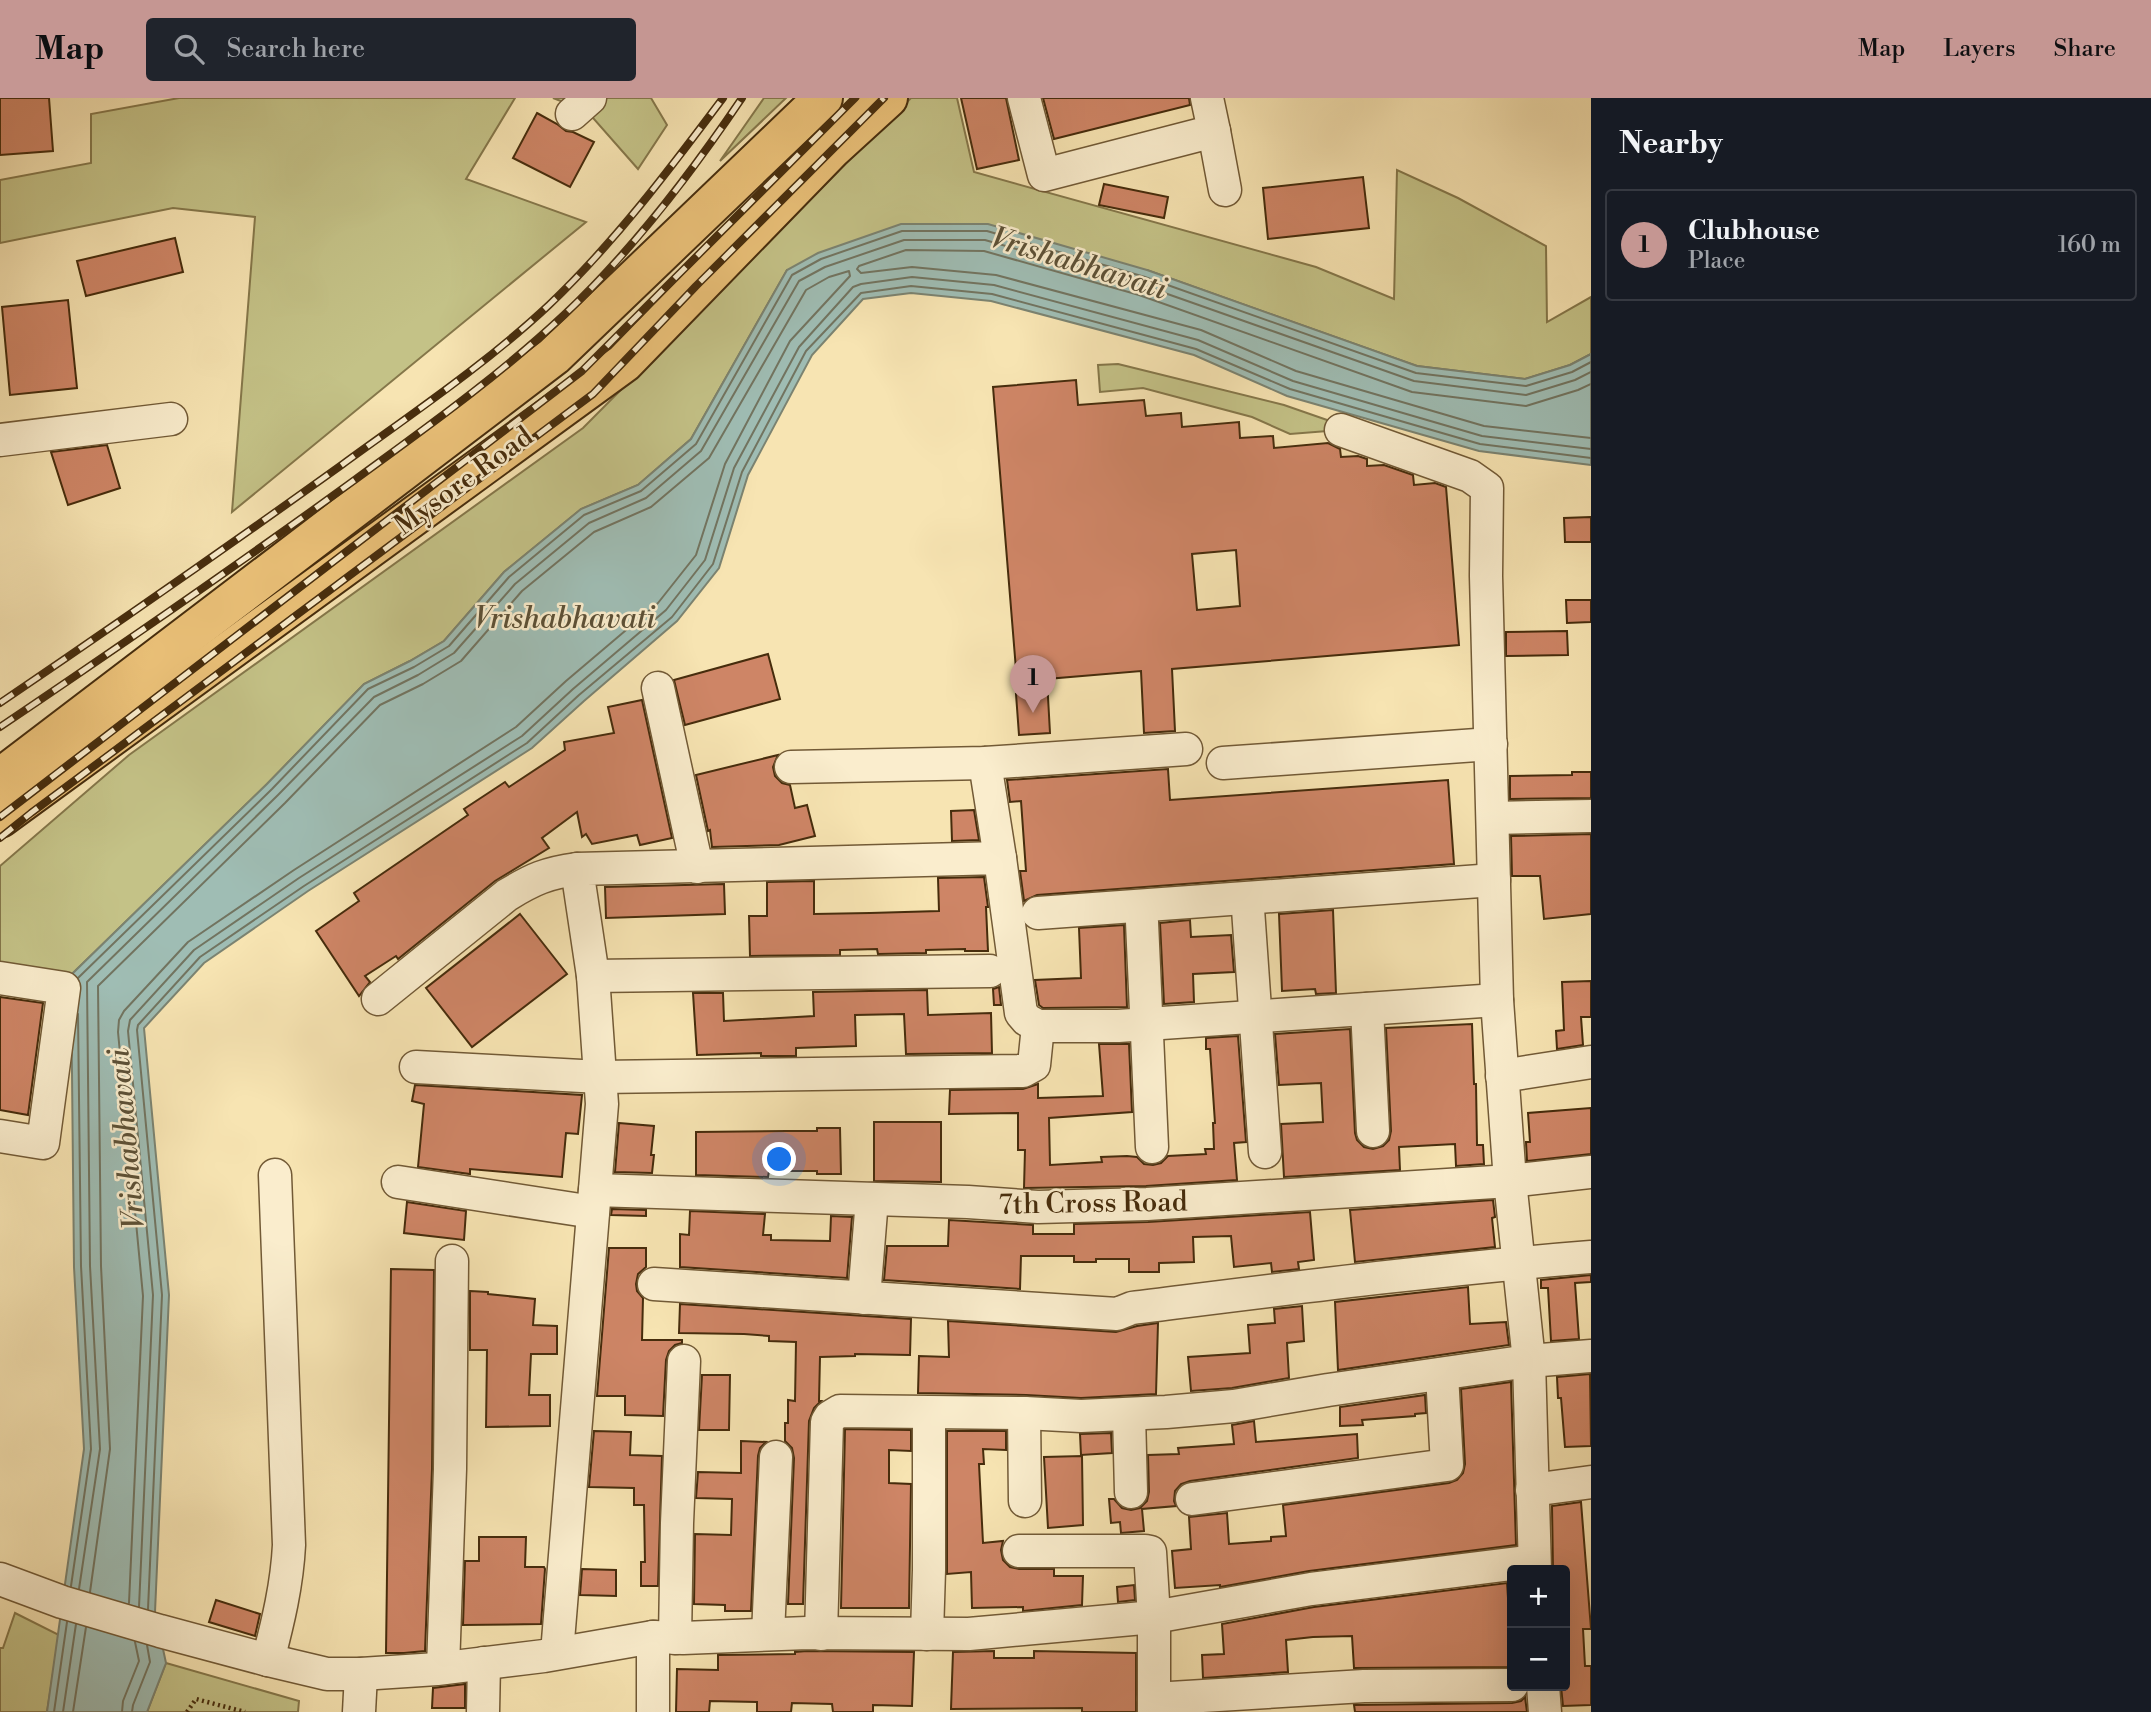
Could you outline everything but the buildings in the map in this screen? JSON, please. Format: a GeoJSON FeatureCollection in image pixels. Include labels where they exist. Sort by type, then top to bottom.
{"type":"FeatureCollection","features":[{"type":"Feature","properties":{"kind":"highway","name":"Mysore Road"},"geometry":{"type":"LineString","coordinates":[[0,778],[554,356],[823,98]]}},
{"type":"Feature","properties":{"kind":"highway","name":"Mysore Road"},"geometry":{"type":"LineString","coordinates":[[0,818],[624,363],[831,150],[888,98]]}},
{"type":"Feature","properties":{"kind":"street"},"geometry":{"type":"LineString","coordinates":[[1024,98],[1044,175],[1214,131]]}},
{"type":"Feature","properties":{"kind":"street"},"geometry":{"type":"LineString","coordinates":[[1207,98],[1225,190]]}},
{"type":"Feature","properties":{"kind":"street"},"geometry":{"type":"LineString","coordinates":[[0,440],[171,419]]}},
{"type":"Feature","properties":{"kind":"street"},"geometry":{"type":"LineString","coordinates":[[1341,430],[1471,476],[1487,488],[1486,576],[1497,1000],[1510,1181],[1529,1361],[1535,1565]]}},
{"type":"Feature","properties":{"kind":"street"},"geometry":{"type":"LineString","coordinates":[[658,688],[696,867]]}},
{"type":"Feature","properties":{"kind":"street"},"geometry":{"type":"LineString","coordinates":[[1223,763],[1490,744]]}},
{"type":"Feature","properties":{"kind":"street"},"geometry":{"type":"LineString","coordinates":[[791,767],[985,763],[1186,749]]}},
{"type":"Feature","properties":{"kind":"street"},"geometry":{"type":"LineString","coordinates":[[985,763],[1021,1013],[1038,1026],[1146,1025],[1497,1000]]}},
{"type":"Feature","properties":{"kind":"street"},"geometry":{"type":"LineString","coordinates":[[1493,818],[1591,816]]}},
{"type":"Feature","properties":{"kind":"street"},"geometry":{"type":"LineString","coordinates":[[378,999],[507,895],[530,881],[554,872],[577,869],[1000,858]]}},
{"type":"Feature","properties":{"kind":"street"},"geometry":{"type":"LineString","coordinates":[[558,1653],[602,1104],[593,976],[577,869]]}},
{"type":"Feature","properties":{"kind":"street"},"geometry":{"type":"LineString","coordinates":[[1038,913],[1494,880]]}},
{"type":"Feature","properties":{"kind":"street"},"geometry":{"type":"LineString","coordinates":[[1248,909],[1265,1152]]}},
{"type":"Feature","properties":{"kind":"street"},"geometry":{"type":"LineString","coordinates":[[1142,922],[1152,1147]]}},
{"type":"Feature","properties":{"kind":"street"},"geometry":{"type":"LineString","coordinates":[[593,976],[990,971]]}},
{"type":"Feature","properties":{"kind":"street"},"geometry":{"type":"LineString","coordinates":[[0,978],[64,988],[43,1143],[0,1136]]}},
{"type":"Feature","properties":{"kind":"street"},"geometry":{"type":"LineString","coordinates":[[1367,1009],[1373,1131]]}},
{"type":"Feature","properties":{"kind":"street"},"geometry":{"type":"LineString","coordinates":[[416,1067],[600,1077],[1023,1070],[1034,1065],[1038,1026]]}},
{"type":"Feature","properties":{"kind":"street"},"geometry":{"type":"LineString","coordinates":[[1502,1076],[1591,1062]]}},
{"type":"Feature","properties":{"kind":"street","name":"7th Cross Road"},"geometry":{"type":"LineString","coordinates":[[398,1182],[594,1201],[1056,1196],[1160,1203],[1510,1181],[1591,1172]]}},
{"type":"Feature","properties":{"kind":"street"},"geometry":{"type":"LineString","coordinates":[[268,1660],[284,1596],[289,1545],[275,1175]]}},
{"type":"Feature","properties":{"kind":"street"},"geometry":{"type":"LineString","coordinates":[[864,1298],[872,1199]]}},
{"type":"Feature","properties":{"kind":"street"},"geometry":{"type":"LineString","coordinates":[[654,1284],[1117,1314],[1132,1308],[1518,1262],[1591,1256]]}},
{"type":"Feature","properties":{"kind":"street"},"geometry":{"type":"LineString","coordinates":[[443,1668],[450,1469],[452,1261]]}},
{"type":"Feature","properties":{"kind":"street"},"geometry":{"type":"LineString","coordinates":[[821,1634],[827,1422],[835,1414],[845,1410],[1081,1416],[1129,1414],[1234,1406],[1529,1361],[1591,1356]]}},
{"type":"Feature","properties":{"kind":"street"},"geometry":{"type":"LineString","coordinates":[[653,1712],[677,1523],[684,1361]]}},
{"type":"Feature","properties":{"kind":"street"},"geometry":{"type":"LineString","coordinates":[[1192,1499],[1447,1465],[1442,1374]]}},
{"type":"Feature","properties":{"kind":"street"},"geometry":{"type":"LineString","coordinates":[[927,1634],[929,1413]]}},
{"type":"Feature","properties":{"kind":"street"},"geometry":{"type":"LineString","coordinates":[[1024,1413],[1025,1501]]}},
{"type":"Feature","properties":{"kind":"street"},"geometry":{"type":"LineString","coordinates":[[1129,1414],[1131,1492]]}},
{"type":"Feature","properties":{"kind":"street"},"geometry":{"type":"LineString","coordinates":[[768,1634],[775,1457]]}},
{"type":"Feature","properties":{"kind":"street"},"geometry":{"type":"LineString","coordinates":[[1532,1490],[1591,1482]]}},
{"type":"Feature","properties":{"kind":"street"},"geometry":{"type":"LineString","coordinates":[[1020,1551],[1148,1551],[1151,1556],[1154,1617],[1154,1705],[1200,1704],[1364,1686],[1507,1685]]}},
{"type":"Feature","properties":{"kind":"street"},"geometry":{"type":"LineString","coordinates":[[0,1579],[62,1602],[268,1660],[327,1674],[361,1674],[484,1663],[664,1637],[969,1634],[1154,1617],[1311,1589],[1507,1569]]}},
{"type":"Feature","properties":{"kind":"street"},"geometry":{"type":"LineString","coordinates":[[483,1712],[484,1663]]}},
{"type":"Feature","properties":{"kind":"street"},"geometry":{"type":"LineString","coordinates":[[359,1712],[361,1674]]}},
{"type":"Feature","properties":{"kind":"street"},"geometry":{"type":"LineString","coordinates":[[1543,1691],[1545,1712]]}},
{"type":"Feature","properties":{"kind":"path"},"geometry":{"type":"LineString","coordinates":[[187,1712],[195,1699],[244,1712]]}},
{"type":"Feature","properties":{"kind":"shaded area"},"geometry":{"type":"Polygon","coordinates":[[[179,98],[515,98],[466,179],[586,222],[232,512],[255,217],[173,208],[0,243],[0,180],[91,163],[91,114],[179,98]]]}},
{"type":"Feature","properties":{"kind":"shaded area"},"geometry":{"type":"Polygon","coordinates":[[[553,98],[651,98],[667,125],[638,169],[587,111],[553,98]]]}},
{"type":"Feature","properties":{"kind":"shaded area"},"geometry":{"type":"Polygon","coordinates":[[[764,98],[786,98],[720,161],[764,98]]]}},
{"type":"Feature","properties":{"kind":"shaded area"},"geometry":{"type":"Polygon","coordinates":[[[911,98],[957,98],[974,172],[1316,267],[1394,299],[1397,170],[1458,198],[1546,246],[1547,322],[1591,297],[1591,354],[1570,365],[1525,379],[1417,366],[1147,270],[787,270],[691,439],[638,485],[581,509],[504,572],[444,641],[364,684],[267,784],[71,975],[0,968],[0,866],[129,755],[583,428],[911,98]]]}},
{"type":"Feature","properties":{"kind":"shaded area"},"geometry":{"type":"Polygon","coordinates":[[[1118,364],[1284,405],[1353,429],[1290,434],[1252,417],[1143,388],[1100,392],[1098,365],[1118,364]]]}},
{"type":"Feature","properties":{"kind":"shaded area"},"geometry":{"type":"Polygon","coordinates":[[[15,1613],[59,1635],[47,1712],[0,1712],[0,1648],[3,1648],[15,1613]]]}},
{"type":"Feature","properties":{"kind":"shaded area"},"geometry":{"type":"Polygon","coordinates":[[[166,1663],[299,1701],[298,1712],[147,1712],[166,1663]]]}},
{"type":"Feature","properties":{"kind":"water","name":"Vrishabhavati"},"geometry":{"type":"Polygon","coordinates":[[[901,224],[988,224],[1147,270],[1417,366],[1525,379],[1570,365],[1591,354],[1591,465],[1479,451],[1287,396],[1194,355],[991,301],[911,293],[863,299],[812,355],[748,475],[719,568],[677,621],[532,748],[308,891],[204,963],[144,1028],[169,1295],[155,1612],[166,1663],[147,1712],[47,1712],[84,1449],[74,1267],[71,975],[267,784],[364,684],[444,641],[504,572],[581,509],[638,485],[691,439],[787,270],[818,253],[901,224]]]}},
{"type":"Feature","properties":{"kind":"railway"},"geometry":{"type":"LineString","coordinates":[[0,703],[301,494],[500,348],[549,305],[619,231],[723,98]]}},
{"type":"Feature","properties":{"kind":"railway"},"geometry":{"type":"LineString","coordinates":[[0,727],[312,511],[514,359],[564,315],[636,239],[681,184],[742,98]]}},
{"type":"Feature","properties":{"kind":"railway"},"geometry":{"type":"LineString","coordinates":[[0,817],[582,371],[855,98]]}},
{"type":"Feature","properties":{"kind":"railway"},"geometry":{"type":"LineString","coordinates":[[0,838],[593,394],[696,286],[884,98]]}},
{"type":"Feature","properties":{"kind":"place","name":"Clubhouse"},"geometry":{"type":"Point","coordinates":[1033,713]}}]}
